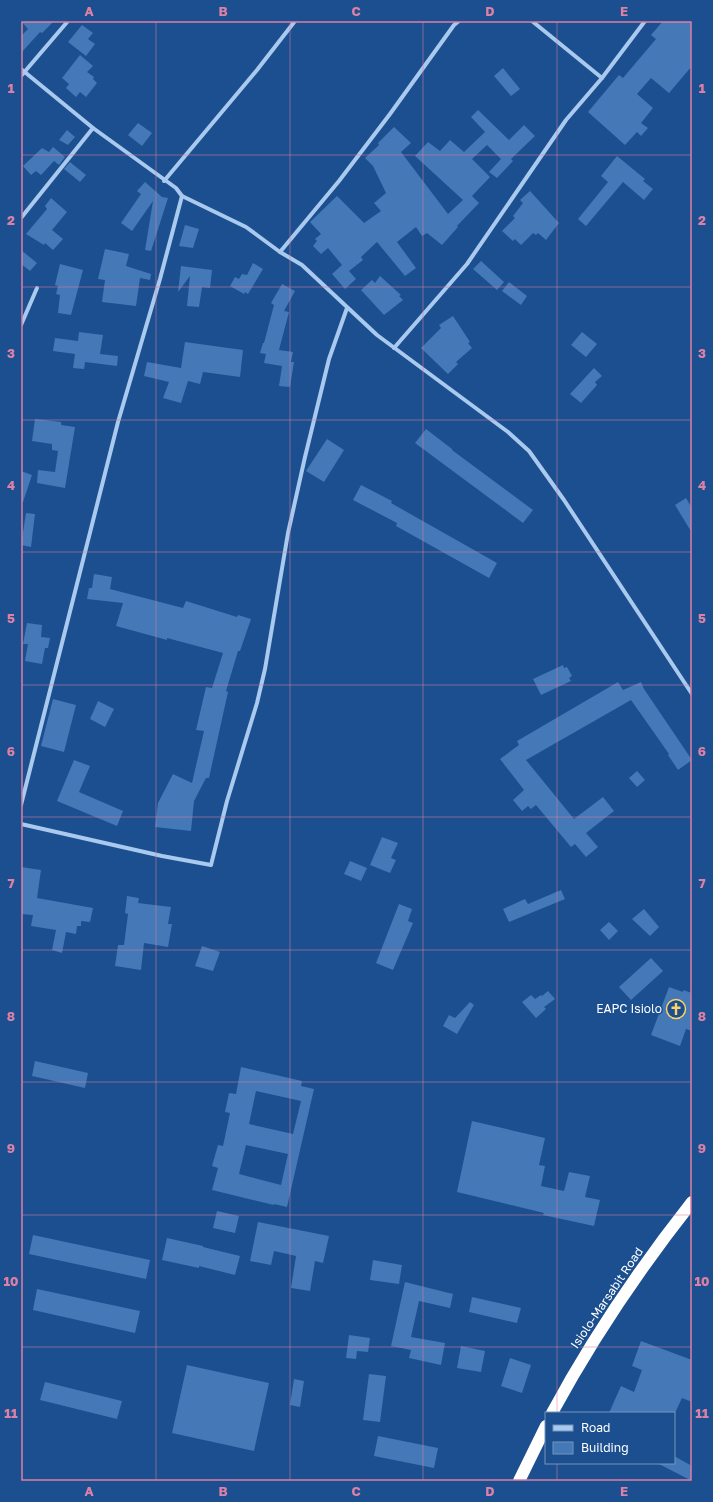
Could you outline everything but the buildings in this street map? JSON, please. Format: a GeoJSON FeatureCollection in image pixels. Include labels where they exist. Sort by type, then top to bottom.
{"type":"FeatureCollection","features":[{"type":"Feature","properties":{"kind":"highway","name":"Isiolo-Marsabit Road"},"geometry":{"type":"LineString","coordinates":[[553,1412],[570,1380],[624,1296],[692,1202]]}},
{"type":"Feature","properties":{"kind":"highway"},"geometry":{"type":"LineString","coordinates":[[519,1481],[545,1428]]}},
{"type":"Feature","properties":{"kind":"street"},"geometry":{"type":"LineString","coordinates":[[21,76],[23,70],[68,21]]}},
{"type":"Feature","properties":{"kind":"street"},"geometry":{"type":"LineString","coordinates":[[164,181],[252,76],[295,21]]}},
{"type":"Feature","properties":{"kind":"street"},"geometry":{"type":"LineString","coordinates":[[280,252],[339,181],[390,114],[454,25],[459,21]]}},
{"type":"Feature","properties":{"kind":"street"},"geometry":{"type":"LineString","coordinates":[[532,21],[602,78]]}},
{"type":"Feature","properties":{"kind":"street"},"geometry":{"type":"LineString","coordinates":[[394,348],[467,264],[566,120],[602,78],[645,21]]}},
{"type":"Feature","properties":{"kind":"street"},"geometry":{"type":"LineString","coordinates":[[23,70],[93,128],[164,181],[176,188],[182,196],[246,227],[280,252],[302,265],[377,335],[508,432],[529,451],[564,500],[692,694]]}},
{"type":"Feature","properties":{"kind":"street"},"geometry":{"type":"LineString","coordinates":[[21,218],[93,128]]}},
{"type":"Feature","properties":{"kind":"street"},"geometry":{"type":"LineString","coordinates":[[21,805],[118,422],[160,279],[182,196]]}},
{"type":"Feature","properties":{"kind":"street"},"geometry":{"type":"LineString","coordinates":[[21,325],[37,288]]}},
{"type":"Feature","properties":{"kind":"street"},"geometry":{"type":"LineString","coordinates":[[21,824],[162,856],[210,865],[257,704],[265,669],[288,533],[305,457],[329,359],[347,308]]}},
{"type":"Feature","properties":{"kind":"place","name":"EAPC Isiolo"},"geometry":{"type":"Point","coordinates":[676,1009]}}]}
